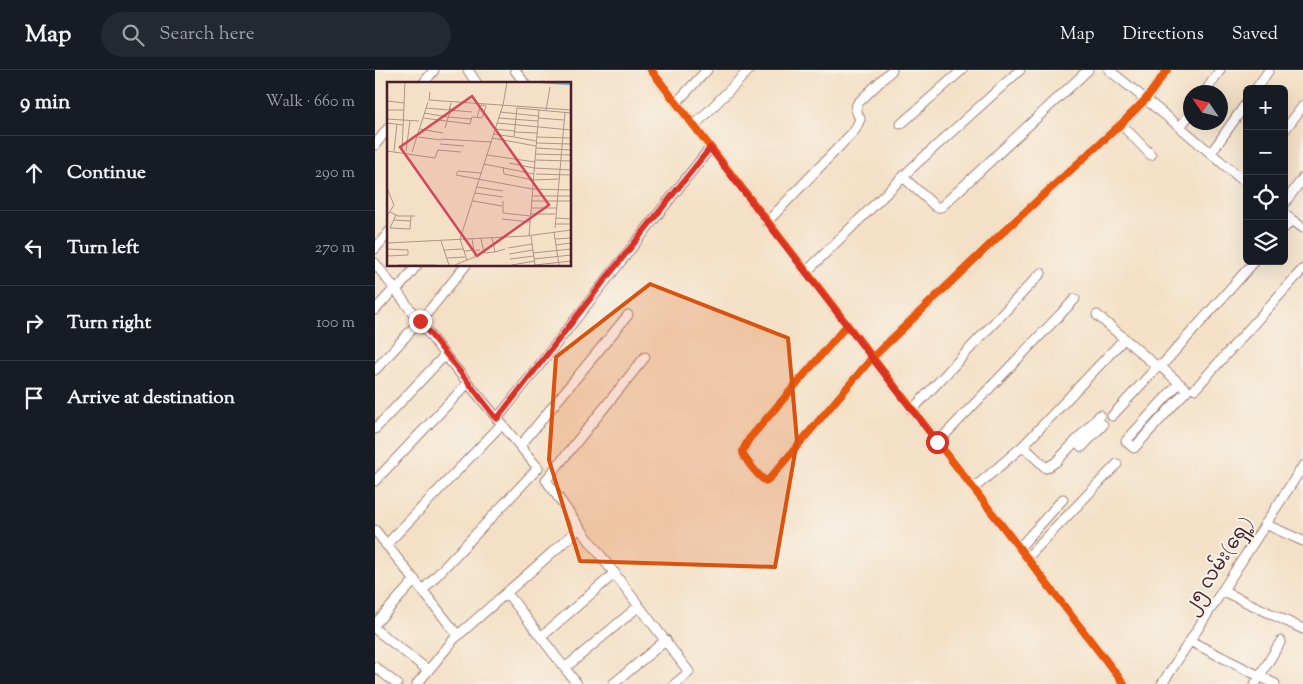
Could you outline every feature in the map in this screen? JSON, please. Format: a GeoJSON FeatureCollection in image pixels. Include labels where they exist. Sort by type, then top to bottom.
{"type":"FeatureCollection","features":[{"type":"Feature","properties":{"kind":"street"},"geometry":{"type":"LineString","coordinates":[[425,82],[434,70]]}},
{"type":"Feature","properties":{"kind":"street"},"geometry":{"type":"LineString","coordinates":[[468,70],[476,82]]}},
{"type":"Feature","properties":{"kind":"street"},"geometry":{"type":"LineString","coordinates":[[515,70],[524,82]]}},
{"type":"Feature","properties":{"kind":"street"},"geometry":{"type":"LineString","coordinates":[[676,103],[707,70]]}},
{"type":"Feature","properties":{"kind":"street"},"geometry":{"type":"LineString","coordinates":[[694,126],[749,70]]}},
{"type":"Feature","properties":{"kind":"street"},"geometry":{"type":"LineString","coordinates":[[767,222],[855,130],[861,119],[856,110],[857,104],[892,70]]}},
{"type":"Feature","properties":{"kind":"street"},"geometry":{"type":"LineString","coordinates":[[901,124],[962,70]]}},
{"type":"Feature","properties":{"kind":"street"},"geometry":{"type":"LineString","coordinates":[[806,272],[903,177],[1020,70]]}},
{"type":"Feature","properties":{"kind":"street"},"geometry":{"type":"LineString","coordinates":[[903,177],[936,207],[941,207],[1088,70]]}},
{"type":"Feature","properties":{"kind":"street"},"geometry":{"type":"LineString","coordinates":[[1109,70],[1181,127],[1243,180]]}},
{"type":"Feature","properties":{"kind":"street"},"geometry":{"type":"LineString","coordinates":[[847,325],[749,439],[743,449],[743,454],[761,478],[766,481],[872,358],[1003,232],[1121,124],[1146,99],[1167,70]]}},
{"type":"Feature","properties":{"kind":"street"},"geometry":{"type":"LineString","coordinates":[[1210,85],[1220,70]]}},
{"type":"Feature","properties":{"kind":"street"},"geometry":{"type":"LineString","coordinates":[[1259,85],[1269,70]]}},
{"type":"Feature","properties":{"kind":"street"},"geometry":{"type":"LineString","coordinates":[[654,71],[710,148],[1124,684]]}},
{"type":"Feature","properties":{"kind":"street"},"geometry":{"type":"LineString","coordinates":[[1285,130],[1303,106]]}},
{"type":"Feature","properties":{"kind":"street"},"geometry":{"type":"LineString","coordinates":[[1211,153],[1243,108]]}},
{"type":"Feature","properties":{"kind":"street"},"geometry":{"type":"LineString","coordinates":[[1121,124],[1151,155]]}},
{"type":"Feature","properties":{"kind":"street"},"geometry":{"type":"LineString","coordinates":[[375,145],[387,130]]}},
{"type":"Feature","properties":{"kind":"street"},"geometry":{"type":"LineString","coordinates":[[387,544],[499,422],[604,281],[710,148]]}},
{"type":"Feature","properties":{"kind":"street"},"geometry":{"type":"LineString","coordinates":[[1288,199],[1303,178]]}},
{"type":"Feature","properties":{"kind":"street"},"geometry":{"type":"LineString","coordinates":[[1288,217],[1303,228]]}},
{"type":"Feature","properties":{"kind":"street"},"geometry":{"type":"LineString","coordinates":[[1288,224],[1292,220]]}},
{"type":"Feature","properties":{"kind":"street"},"geometry":{"type":"LineString","coordinates":[[375,249],[387,234]]}},
{"type":"Feature","properties":{"kind":"street"},"geometry":{"type":"LineString","coordinates":[[375,263],[445,355],[538,468],[423,590]]}},
{"type":"Feature","properties":{"kind":"street"},"geometry":{"type":"LineString","coordinates":[[1112,416],[1159,365],[1164,363],[1251,265]]}},
{"type":"Feature","properties":{"kind":"street"},"geometry":{"type":"LineString","coordinates":[[375,310],[416,266]]}},
{"type":"Feature","properties":{"kind":"street"},"geometry":{"type":"LineString","coordinates":[[375,370],[420,321],[465,266]]}},
{"type":"Feature","properties":{"kind":"street"},"geometry":{"type":"LineString","coordinates":[[1195,389],[1303,270]]}},
{"type":"Feature","properties":{"kind":"street"},"geometry":{"type":"LineString","coordinates":[[912,410],[1041,273]]}},
{"type":"Feature","properties":{"kind":"street"},"geometry":{"type":"LineString","coordinates":[[937,442],[1075,299]]}},
{"type":"Feature","properties":{"kind":"street"},"geometry":{"type":"LineString","coordinates":[[520,446],[628,315]]}},
{"type":"Feature","properties":{"kind":"street"},"geometry":{"type":"LineString","coordinates":[[1097,315],[1155,365],[1159,365],[1187,390],[1134,448],[1126,441],[1179,383]]}},
{"type":"Feature","properties":{"kind":"street"},"geometry":{"type":"LineString","coordinates":[[974,488],[1023,446],[1124,339]]}},
{"type":"Feature","properties":{"kind":"street"},"geometry":{"type":"LineString","coordinates":[[375,429],[445,355]]}},
{"type":"Feature","properties":{"kind":"street"},"geometry":{"type":"LineString","coordinates":[[645,357],[546,480],[689,672],[675,684]]}},
{"type":"Feature","properties":{"kind":"street"},"geometry":{"type":"LineString","coordinates":[[375,481],[468,383]]}},
{"type":"Feature","properties":{"kind":"street"},"geometry":{"type":"LineString","coordinates":[[1158,406],[1166,413]]}},
{"type":"Feature","properties":{"kind":"street"},"geometry":{"type":"LineString","coordinates":[[1023,446],[1046,468],[1057,462],[1098,417]]}},
{"type":"Feature","properties":{"kind":"street"},"geometry":{"type":"LineString","coordinates":[[1147,419],[1155,426]]}},
{"type":"Feature","properties":{"kind":"street"},"geometry":{"type":"LineString","coordinates":[[1027,558],[1117,464]]}},
{"type":"Feature","properties":{"kind":"street","name":"၂၅ လမ်း(ရှေ့)"},"geometry":{"type":"LineString","coordinates":[[1162,684],[1303,466]]}},
{"type":"Feature","properties":{"kind":"street"},"geometry":{"type":"LineString","coordinates":[[1019,548],[1063,499]]}},
{"type":"Feature","properties":{"kind":"street"},"geometry":{"type":"LineString","coordinates":[[1265,524],[1303,541]]}},
{"type":"Feature","properties":{"kind":"street"},"geometry":{"type":"LineString","coordinates":[[417,684],[455,638],[580,528]]}},
{"type":"Feature","properties":{"kind":"street"},"geometry":{"type":"LineString","coordinates":[[375,530],[413,582],[423,590],[456,633],[457,636],[455,638]]}},
{"type":"Feature","properties":{"kind":"street"},"geometry":{"type":"LineString","coordinates":[[541,636],[615,573]]}},
{"type":"Feature","properties":{"kind":"street"},"geometry":{"type":"LineString","coordinates":[[375,624],[413,582]]}},
{"type":"Feature","properties":{"kind":"street"},"geometry":{"type":"LineString","coordinates":[[1223,591],[1303,628]]}},
{"type":"Feature","properties":{"kind":"street"},"geometry":{"type":"LineString","coordinates":[[507,593],[577,684]]}},
{"type":"Feature","properties":{"kind":"street"},"geometry":{"type":"LineString","coordinates":[[565,668],[639,606]]}},
{"type":"Feature","properties":{"kind":"street"},"geometry":{"type":"LineString","coordinates":[[375,629],[428,670]]}},
{"type":"Feature","properties":{"kind":"street"},"geometry":{"type":"LineString","coordinates":[[613,684],[665,640]]}},
{"type":"Feature","properties":{"kind":"street"},"geometry":{"type":"LineString","coordinates":[[1190,641],[1257,680],[1275,684]]}},
{"type":"Feature","properties":{"kind":"street"},"geometry":{"type":"LineString","coordinates":[[1257,680],[1281,641]]}},
{"type":"Feature","properties":{"kind":"street"},"geometry":{"type":"LineString","coordinates":[[375,667],[397,684]]}},
{"type":"Feature","properties":{"kind":"highlighted area"},"geometry":{"type":"Polygon","coordinates":[[[650,284],[788,338],[797,441],[775,567],[580,561],[549,460],[556,357],[650,284]]]}},
{"type":"Feature","properties":{"kind":"cycle path"},"geometry":{"type":"LineString","coordinates":[[651,70],[1124,684]]}},
{"type":"Feature","properties":{"kind":"cycle path"},"geometry":{"type":"LineString","coordinates":[[847,325],[745,446],[743,451],[745,458],[766,481],[872,358],[1003,232],[1121,124],[1146,99],[1167,70]]}},
{"type":"Feature","properties":{"kind":"route"},"geometry":{"type":"LineString","coordinates":[[420,321],[497,419],[710,148],[937,442]]}}]}
